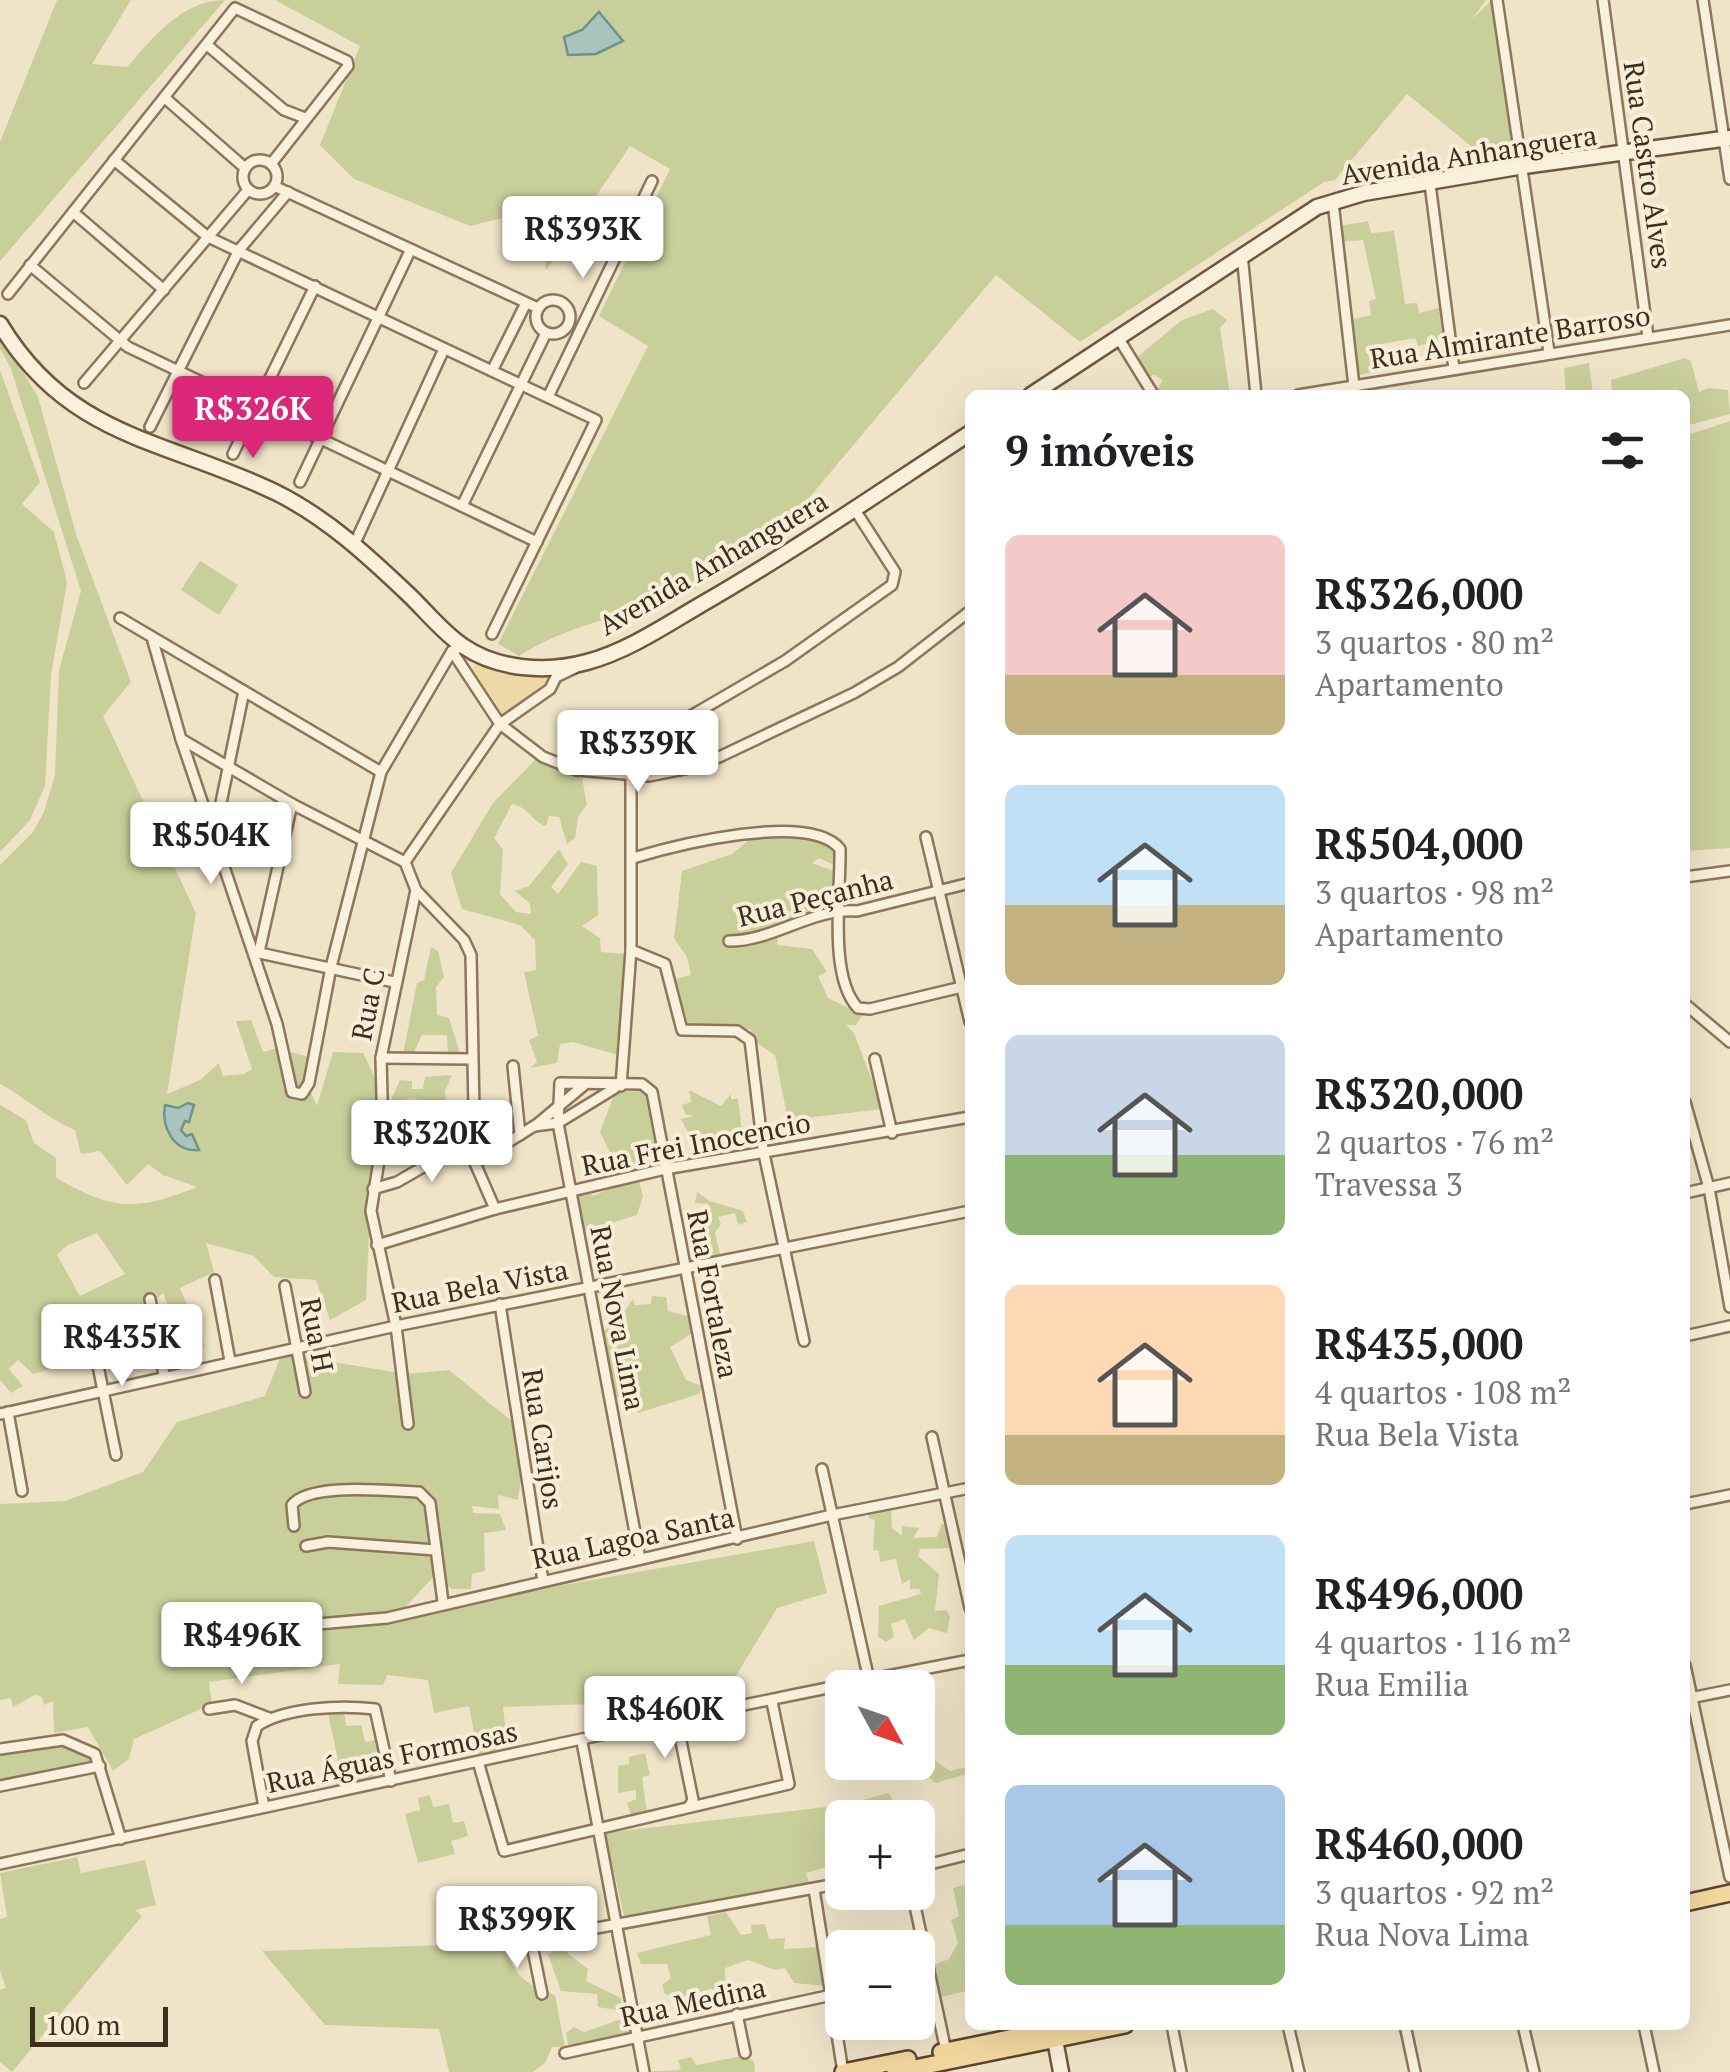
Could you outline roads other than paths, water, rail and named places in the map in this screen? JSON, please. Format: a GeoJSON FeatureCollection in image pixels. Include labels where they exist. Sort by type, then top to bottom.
{"type":"FeatureCollection","features":[{"type":"Feature","properties":{"kind":"main road"},"geometry":{"type":"LineString","coordinates":[[1690,1892],[1730,1880]]}},
{"type":"Feature","properties":{"kind":"main road"},"geometry":{"type":"LineString","coordinates":[[1690,1902],[1730,1893]]}},
{"type":"Feature","properties":{"kind":"main road"},"geometry":{"type":"LineString","coordinates":[[844,2072],[1054,2032]]}},
{"type":"Feature","properties":{"kind":"main road"},"geometry":{"type":"LineString","coordinates":[[894,2072],[1054,2032]]}},
{"type":"Feature","properties":{"kind":"street"},"geometry":{"type":"LineString","coordinates":[[1497,0],[1549,352]]}},
{"type":"Feature","properties":{"kind":"street","name":"Rua Castro Alves"},"geometry":{"type":"LineString","coordinates":[[1603,0],[1648,337]]}},
{"type":"Feature","properties":{"kind":"street"},"geometry":{"type":"LineString","coordinates":[[1703,0],[1728,138],[1730,179]]}},
{"type":"Feature","properties":{"kind":"street"},"geometry":{"type":"LineString","coordinates":[[8,294],[235,8],[347,61],[348,66],[271,164]]}},
{"type":"Feature","properties":{"kind":"street"},"geometry":{"type":"LineString","coordinates":[[207,45],[284,110],[305,118]]}},
{"type":"Feature","properties":{"kind":"street"},"geometry":{"type":"LineString","coordinates":[[164,98],[245,168]]}},
{"type":"Feature","properties":{"kind":"street","name":"Avenida Anhanguera"},"geometry":{"type":"LineString","coordinates":[[1039,390],[1242,254],[1334,202],[1524,166],[1626,156],[1728,138]]}},
{"type":"Feature","properties":{"kind":"street"},"geometry":{"type":"LineString","coordinates":[[114,160],[208,237],[596,420],[492,634]]}},
{"type":"Feature","properties":{"kind":"street"},"geometry":{"type":"LineString","coordinates":[[257,160],[271,164],[277,177],[274,186],[262,194],[248,190],[242,177],[245,168],[257,160]]}},
{"type":"Feature","properties":{"kind":"street"},"geometry":{"type":"LineString","coordinates":[[548,397],[652,181]]}},
{"type":"Feature","properties":{"kind":"street"},"geometry":{"type":"LineString","coordinates":[[1430,184],[1454,369]]}},
{"type":"Feature","properties":{"kind":"street"},"geometry":{"type":"LineString","coordinates":[[274,186],[524,306],[538,308],[550,300],[560,301],[570,312],[568,326],[556,334],[546,333],[536,322],[538,308]]}},
{"type":"Feature","properties":{"kind":"street"},"geometry":{"type":"LineString","coordinates":[[84,383],[248,190]]}},
{"type":"Feature","properties":{"kind":"street"},"geometry":{"type":"LineString","coordinates":[[150,427],[239,250],[288,192]]}},
{"type":"Feature","properties":{"kind":"street"},"geometry":{"type":"LineString","coordinates":[[1334,202],[1354,390]]}},
{"type":"Feature","properties":{"kind":"street"},"geometry":{"type":"LineString","coordinates":[[73,212],[164,290]]}},
{"type":"Feature","properties":{"kind":"street"},"geometry":{"type":"LineString","coordinates":[[300,482],[410,250]]}},
{"type":"Feature","properties":{"kind":"street"},"geometry":{"type":"LineString","coordinates":[[1242,254],[1255,390]]}},
{"type":"Feature","properties":{"kind":"street"},"geometry":{"type":"LineString","coordinates":[[30,265],[120,341],[537,542]]}},
{"type":"Feature","properties":{"kind":"street"},"geometry":{"type":"LineString","coordinates":[[234,454],[315,286]]}},
{"type":"Feature","properties":{"kind":"street"},"geometry":{"type":"LineString","coordinates":[[492,371],[524,306]]}},
{"type":"Feature","properties":{"kind":"street"},"geometry":{"type":"LineString","coordinates":[[0,324],[37,376],[78,410],[122,435],[272,491],[320,518],[354,545],[457,649],[500,724],[543,757],[576,770],[631,776],[700,766],[898,668],[965,614]]}},
{"type":"Feature","properties":{"kind":"street","name":"Rua Almirante Barroso"},"geometry":{"type":"LineString","coordinates":[[1354,390],[1549,352],[1730,325]]}},
{"type":"Feature","properties":{"kind":"street"},"geometry":{"type":"LineString","coordinates":[[568,326],[580,332]]}},
{"type":"Feature","properties":{"kind":"street"},"geometry":{"type":"LineString","coordinates":[[462,506],[546,333]]}},
{"type":"Feature","properties":{"kind":"street"},"geometry":{"type":"LineString","coordinates":[[1119,339],[1151,390]]}},
{"type":"Feature","properties":{"kind":"street"},"geometry":{"type":"LineString","coordinates":[[354,545],[444,349]]}},
{"type":"Feature","properties":{"kind":"street","name":"Avenida Anhanguera"},"geometry":{"type":"LineString","coordinates":[[457,649],[518,668],[588,662],[679,618],[965,436]]}},
{"type":"Feature","properties":{"kind":"street"},"geometry":{"type":"LineString","coordinates":[[598,770],[785,661],[892,585],[895,572],[854,510]]}},
{"type":"Feature","properties":{"kind":"street"},"geometry":{"type":"LineString","coordinates":[[120,618],[153,641],[381,772]]}},
{"type":"Feature","properties":{"kind":"street"},"geometry":{"type":"LineString","coordinates":[[153,641],[181,739],[256,952],[292,1092],[302,1094],[309,1082],[331,966],[381,772],[457,649]]}},
{"type":"Feature","properties":{"kind":"street"},"geometry":{"type":"LineString","coordinates":[[404,862],[500,724],[550,689],[556,677],[588,662]]}},
{"type":"Feature","properties":{"kind":"street"},"geometry":{"type":"LineString","coordinates":[[214,834],[244,691]]}},
{"type":"Feature","properties":{"kind":"street"},"geometry":{"type":"LineString","coordinates":[[181,739],[292,804],[404,862],[416,890],[469,946],[475,1163],[494,1209]]}},
{"type":"Feature","properties":{"kind":"street"},"geometry":{"type":"LineString","coordinates":[[619,1086],[631,950],[631,776]]}},
{"type":"Feature","properties":{"kind":"street"},"geometry":{"type":"LineString","coordinates":[[256,952],[292,804]]}},
{"type":"Feature","properties":{"kind":"street"},"geometry":{"type":"LineString","coordinates":[[633,858],[685,843],[802,831],[817,833],[840,849],[837,884],[842,981],[850,1000],[858,1008],[870,1009],[964,986],[926,837]]}},
{"type":"Feature","properties":{"kind":"street"},"geometry":{"type":"LineString","coordinates":[[1690,876],[1730,872]]}},
{"type":"Feature","properties":{"kind":"street","name":"Rua Peçanha"},"geometry":{"type":"LineString","coordinates":[[729,941],[761,940],[789,925],[840,910],[857,911],[965,884]]}},
{"type":"Feature","properties":{"kind":"street","name":"Rua C"},"geometry":{"type":"LineString","coordinates":[[408,1424],[396,1326],[371,1211],[383,1135],[381,1058],[416,890]]}},
{"type":"Feature","properties":{"kind":"street"},"geometry":{"type":"LineString","coordinates":[[631,950],[665,964],[682,1030],[737,1031],[750,1040],[763,1149],[781,1248],[804,1341]]}},
{"type":"Feature","properties":{"kind":"street"},"geometry":{"type":"LineString","coordinates":[[256,952],[394,982]]}},
{"type":"Feature","properties":{"kind":"street"},"geometry":{"type":"LineString","coordinates":[[1690,1008],[1730,1042]]}},
{"type":"Feature","properties":{"kind":"street"},"geometry":{"type":"LineString","coordinates":[[381,1058],[471,1060]]}},
{"type":"Feature","properties":{"kind":"street"},"geometry":{"type":"LineString","coordinates":[[875,1059],[892,1133]]}},
{"type":"Feature","properties":{"kind":"street"},"geometry":{"type":"LineString","coordinates":[[513,1066],[520,1134]]}},
{"type":"Feature","properties":{"kind":"street","name":"Rua Nova Lima"},"geometry":{"type":"LineString","coordinates":[[583,1086],[559,1084],[558,1123],[640,1559]]}},
{"type":"Feature","properties":{"kind":"street","name":"Rua Fortaleza"},"geometry":{"type":"LineString","coordinates":[[619,1086],[642,1084],[652,1092],[738,1538]]}},
{"type":"Feature","properties":{"kind":"street"},"geometry":{"type":"LineString","coordinates":[[475,1163],[534,1126],[583,1086],[619,1086]]}},
{"type":"Feature","properties":{"kind":"street"},"geometry":{"type":"LineString","coordinates":[[534,1126],[558,1123],[619,1086]]}},
{"type":"Feature","properties":{"kind":"street","name":"Rua Frei Inocencio"},"geometry":{"type":"LineString","coordinates":[[377,1245],[494,1209],[664,1169],[763,1149],[892,1133],[965,1118]]}},
{"type":"Feature","properties":{"kind":"street"},"geometry":{"type":"LineString","coordinates":[[1690,1119],[1710,1188],[1730,1307]]}},
{"type":"Feature","properties":{"kind":"street"},"geometry":{"type":"LineString","coordinates":[[383,1135],[454,1122],[463,1144]]}},
{"type":"Feature","properties":{"kind":"street"},"geometry":{"type":"LineString","coordinates":[[373,1189],[407,1177],[476,1138]]}},
{"type":"Feature","properties":{"kind":"street"},"geometry":{"type":"LineString","coordinates":[[1690,1193],[1730,1183]]}},
{"type":"Feature","properties":{"kind":"street","name":"Rua Bela Vista"},"geometry":{"type":"LineString","coordinates":[[4,1413],[102,1388],[500,1304],[965,1213]]}},
{"type":"Feature","properties":{"kind":"street"},"geometry":{"type":"LineString","coordinates":[[215,1280],[230,1361]]}},
{"type":"Feature","properties":{"kind":"street","name":"Rua H"},"geometry":{"type":"LineString","coordinates":[[285,1286],[305,1392]]}},
{"type":"Feature","properties":{"kind":"street"},"geometry":{"type":"LineString","coordinates":[[150,1299],[164,1375]]}},
{"type":"Feature","properties":{"kind":"street","name":"Rua Carijos"},"geometry":{"type":"LineString","coordinates":[[500,1304],[542,1581]]}},
{"type":"Feature","properties":{"kind":"street"},"geometry":{"type":"LineString","coordinates":[[1690,1335],[1730,1326]]}},
{"type":"Feature","properties":{"kind":"street"},"geometry":{"type":"LineString","coordinates":[[91,1331],[116,1455]]}},
{"type":"Feature","properties":{"kind":"street"},"geometry":{"type":"LineString","coordinates":[[4,1413],[22,1492]]}},
{"type":"Feature","properties":{"kind":"street"},"geometry":{"type":"LineString","coordinates":[[932,1437],[965,1584]]}},
{"type":"Feature","properties":{"kind":"street"},"geometry":{"type":"LineString","coordinates":[[822,1469],[867,1670]]}},
{"type":"Feature","properties":{"kind":"street","name":"Rua Lagoa Santa"},"geometry":{"type":"LineString","coordinates":[[306,1625],[386,1618],[832,1514],[965,1489]]}},
{"type":"Feature","properties":{"kind":"street"},"geometry":{"type":"LineString","coordinates":[[294,1526],[296,1499],[332,1490],[423,1494],[430,1502],[443,1602]]}},
{"type":"Feature","properties":{"kind":"street"},"geometry":{"type":"LineString","coordinates":[[1690,1503],[1730,1495]]}},
{"type":"Feature","properties":{"kind":"street"},"geometry":{"type":"LineString","coordinates":[[306,1546],[328,1542],[436,1550]]}},
{"type":"Feature","properties":{"kind":"street","name":"Rua Águas Formosas"},"geometry":{"type":"LineString","coordinates":[[920,1670],[965,1661]]}},
{"type":"Feature","properties":{"kind":"street","name":"Rua Águas Formosas"},"geometry":{"type":"LineString","coordinates":[[0,1864],[479,1759],[582,1742],[825,1690]]}},
{"type":"Feature","properties":{"kind":"street"},"geometry":{"type":"LineString","coordinates":[[1690,1699],[1730,1690]]}},
{"type":"Feature","properties":{"kind":"street"},"geometry":{"type":"LineString","coordinates":[[480,1765],[504,1851],[597,1832],[690,1805],[789,1784],[772,1702]]}},
{"type":"Feature","properties":{"kind":"street"},"geometry":{"type":"LineString","coordinates":[[209,1708],[236,1705],[269,1718]]}},
{"type":"Feature","properties":{"kind":"street"},"geometry":{"type":"LineString","coordinates":[[1690,1708],[1730,1880]]}},
{"type":"Feature","properties":{"kind":"street"},"geometry":{"type":"LineString","coordinates":[[264,1807],[252,1742],[255,1728],[269,1718],[326,1709],[376,1710],[391,1781]]}},
{"type":"Feature","properties":{"kind":"street"},"geometry":{"type":"LineString","coordinates":[[676,1722],[693,1800],[690,1805]]}},
{"type":"Feature","properties":{"kind":"street"},"geometry":{"type":"LineString","coordinates":[[0,1748],[62,1740],[86,1748],[100,1766],[121,1839]]}},
{"type":"Feature","properties":{"kind":"street"},"geometry":{"type":"LineString","coordinates":[[582,1742],[597,1832],[620,1925],[644,2072]]}},
{"type":"Feature","properties":{"kind":"street"},"geometry":{"type":"LineString","coordinates":[[0,1786],[100,1766]]}},
{"type":"Feature","properties":{"kind":"street"},"geometry":{"type":"LineString","coordinates":[[935,1863],[965,1855]]}},
{"type":"Feature","properties":{"kind":"street"},"geometry":{"type":"LineString","coordinates":[[542,1994],[531,1940],[825,1887]]}},
{"type":"Feature","properties":{"kind":"street"},"geometry":{"type":"LineString","coordinates":[[814,1889],[825,1953]]}},
{"type":"Feature","properties":{"kind":"street"},"geometry":{"type":"LineString","coordinates":[[916,1910],[946,2051]]}},
{"type":"Feature","properties":{"kind":"street","name":"Rua Medina"},"geometry":{"type":"LineString","coordinates":[[565,2053],[825,1995]]}},
{"type":"Feature","properties":{"kind":"street"},"geometry":{"type":"LineString","coordinates":[[737,2014],[745,2053]]}},
{"type":"Feature","properties":{"kind":"street"},"geometry":{"type":"LineString","coordinates":[[1173,2030],[1181,2072]]}},
{"type":"Feature","properties":{"kind":"street"},"geometry":{"type":"LineString","coordinates":[[1289,2030],[1299,2072]]}},
{"type":"Feature","properties":{"kind":"street"},"geometry":{"type":"LineString","coordinates":[[1407,2030],[1415,2072]]}},
{"type":"Feature","properties":{"kind":"street"},"geometry":{"type":"LineString","coordinates":[[1524,2030],[1534,2072]]}},
{"type":"Feature","properties":{"kind":"street"},"geometry":{"type":"LineString","coordinates":[[1645,2030],[1654,2072]]}},
{"type":"Feature","properties":{"kind":"street"},"geometry":{"type":"LineString","coordinates":[[1054,2032],[1061,2072]]}},
{"type":"Feature","properties":{"kind":"street"},"geometry":{"type":"LineString","coordinates":[[839,2040],[844,2072]]}},
{"type":"Feature","properties":{"kind":"water"},"geometry":{"type":"Polygon","coordinates":[[[599,12],[623,41],[596,54],[568,55],[564,37],[582,30],[599,12]]]}},
{"type":"Feature","properties":{"kind":"water"},"geometry":{"type":"Polygon","coordinates":[[[188,1103],[194,1105],[189,1122],[185,1121],[181,1130],[186,1136],[192,1134],[199,1150],[176,1143],[165,1122],[165,1105],[178,1108],[188,1103]]]}}]}
